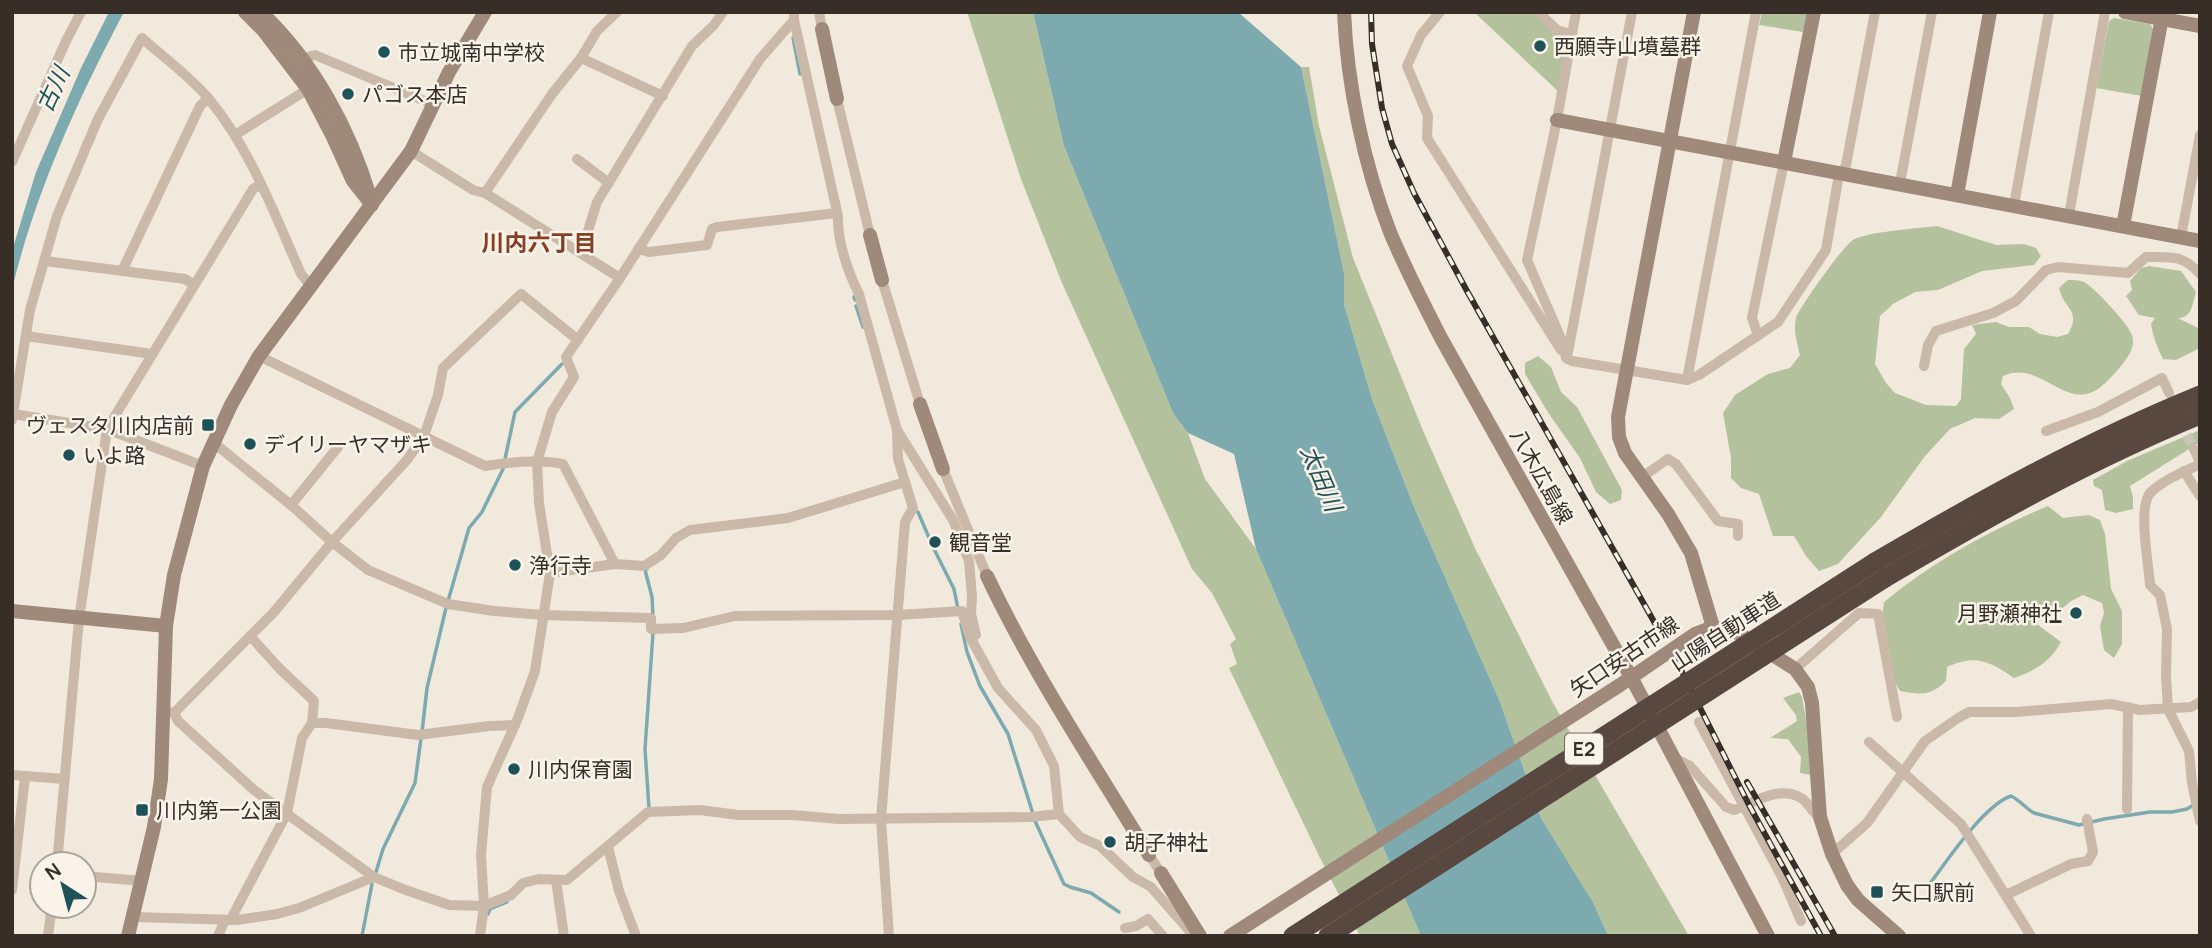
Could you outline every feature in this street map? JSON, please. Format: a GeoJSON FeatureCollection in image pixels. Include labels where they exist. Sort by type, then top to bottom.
{"type":"FeatureCollection","features":[{"type":"Feature","properties":{"kind":"highway","name":"山陽自動車道"},"geometry":{"type":"LineString","coordinates":[[1328,936],[1980,501],[2077,450],[2200,396]]}},
{"type":"Feature","properties":{"kind":"highway","name":"山陽自動車道"},"geometry":{"type":"LineString","coordinates":[[1293,936],[1880,570],[2084,467],[2200,415]]}},
{"type":"Feature","properties":{"kind":"street"},"geometry":{"type":"LineString","coordinates":[[12,162],[66,41],[82,12]]}},
{"type":"Feature","properties":{"kind":"street"},"geometry":{"type":"LineString","coordinates":[[245,12],[263,30],[308,89],[353,181],[372,205]]}},
{"type":"Feature","properties":{"kind":"street"},"geometry":{"type":"LineString","coordinates":[[261,12],[275,25],[324,92],[364,176],[372,205]]}},
{"type":"Feature","properties":{"kind":"street"},"geometry":{"type":"LineString","coordinates":[[128,936],[159,803],[168,712],[166,626],[174,575],[204,466],[231,405],[260,356],[411,151],[432,104],[485,12]]}},
{"type":"Feature","properties":{"kind":"street"},"geometry":{"type":"LineString","coordinates":[[485,193],[552,94],[581,58],[597,31],[617,12]]}},
{"type":"Feature","properties":{"kind":"street"},"geometry":{"type":"LineString","coordinates":[[581,253],[597,202],[692,46],[714,25],[723,12]]}},
{"type":"Feature","properties":{"kind":"street"},"geometry":{"type":"LineString","coordinates":[[819,12],[837,99],[882,280],[943,469],[987,576],[1006,617],[1052,696],[1200,936]]}},
{"type":"Feature","properties":{"kind":"street","name":"八木広島線"},"geometry":{"type":"LineString","coordinates":[[1344,12],[1347,56],[1361,134],[1390,231],[1441,338],[1625,681],[1674,758],[1768,936]]}},
{"type":"Feature","properties":{"kind":"street"},"geometry":{"type":"LineString","coordinates":[[1440,12],[1421,35],[1407,66],[1428,116],[1427,138],[1566,358],[1688,380],[1778,322],[1826,250],[1838,180],[1846,165],[1875,12]]}},
{"type":"Feature","properties":{"kind":"street"},"geometry":{"type":"LineString","coordinates":[[1542,12],[1541,15],[1557,30],[1571,34]]}},
{"type":"Feature","properties":{"kind":"street"},"geometry":{"type":"LineString","coordinates":[[1566,358],[1562,341],[1527,260],[1557,120],[1576,12]]}},
{"type":"Feature","properties":{"kind":"street"},"geometry":{"type":"LineString","coordinates":[[1566,358],[1632,12]]}},
{"type":"Feature","properties":{"kind":"street"},"geometry":{"type":"LineString","coordinates":[[1694,12],[1618,418],[1619,437],[1625,453],[1668,513],[1691,553],[1713,626]]}},
{"type":"Feature","properties":{"kind":"street"},"geometry":{"type":"LineString","coordinates":[[1688,380],[1756,12]]}},
{"type":"Feature","properties":{"kind":"street"},"geometry":{"type":"LineString","coordinates":[[1758,335],[1752,318],[1814,12]]}},
{"type":"Feature","properties":{"kind":"street"},"geometry":{"type":"LineString","coordinates":[[1900,183],[1932,12]]}},
{"type":"Feature","properties":{"kind":"street"},"geometry":{"type":"LineString","coordinates":[[1957,195],[1990,12]]}},
{"type":"Feature","properties":{"kind":"street"},"geometry":{"type":"LineString","coordinates":[[2014,205],[2049,12]]}},
{"type":"Feature","properties":{"kind":"street"},"geometry":{"type":"LineString","coordinates":[[2069,215],[2105,12]]}},
{"type":"Feature","properties":{"kind":"street"},"geometry":{"type":"LineString","coordinates":[[2125,12],[2163,16],[2200,26]]}},
{"type":"Feature","properties":{"kind":"street"},"geometry":{"type":"LineString","coordinates":[[794,16],[838,213],[837,228],[859,294],[897,430],[898,458],[913,508],[905,522],[881,819],[889,936]]}},
{"type":"Feature","properties":{"kind":"street"},"geometry":{"type":"LineString","coordinates":[[481,936],[484,906],[481,855],[487,788],[535,671],[550,573],[539,503],[537,462],[552,412],[573,377],[566,357],[620,278],[760,59],[794,16]]}},
{"type":"Feature","properties":{"kind":"street"},"geometry":{"type":"LineString","coordinates":[[2123,226],[2163,16]]}},
{"type":"Feature","properties":{"kind":"street"},"geometry":{"type":"LineString","coordinates":[[12,420],[30,310],[57,216],[93,131],[142,38],[208,97],[235,135],[261,184],[301,274],[311,286]]}},
{"type":"Feature","properties":{"kind":"street"},"geometry":{"type":"LineString","coordinates":[[301,60],[315,55],[432,104]]}},
{"type":"Feature","properties":{"kind":"street"},"geometry":{"type":"LineString","coordinates":[[581,58],[663,96]]}},
{"type":"Feature","properties":{"kind":"street"},"geometry":{"type":"LineString","coordinates":[[235,135],[308,89]]}},
{"type":"Feature","properties":{"kind":"street"},"geometry":{"type":"LineString","coordinates":[[122,271],[200,106],[208,97]]}},
{"type":"Feature","properties":{"kind":"street"},"geometry":{"type":"LineString","coordinates":[[1557,120],[2200,241]]}},
{"type":"Feature","properties":{"kind":"street"},"geometry":{"type":"LineString","coordinates":[[2181,237],[2200,135]]}},
{"type":"Feature","properties":{"kind":"street"},"geometry":{"type":"LineString","coordinates":[[411,151],[473,190],[485,193],[620,278]]}},
{"type":"Feature","properties":{"kind":"street"},"geometry":{"type":"LineString","coordinates":[[577,159],[609,183]]}},
{"type":"Feature","properties":{"kind":"street"},"geometry":{"type":"LineString","coordinates":[[58,850],[79,618],[107,429],[253,189],[261,184]]}},
{"type":"Feature","properties":{"kind":"street"},"geometry":{"type":"LineString","coordinates":[[638,249],[649,252],[707,245],[712,229],[716,227],[838,213]]}},
{"type":"Feature","properties":{"kind":"street"},"geometry":{"type":"LineString","coordinates":[[1924,366],[1927,345],[1937,331],[1993,313],[2016,301],[2046,270],[2058,267],[2128,274],[2146,257],[2176,257],[2192,264],[2200,274]]}},
{"type":"Feature","properties":{"kind":"street"},"geometry":{"type":"LineString","coordinates":[[45,261],[185,279],[194,285]]}},
{"type":"Feature","properties":{"kind":"street"},"geometry":{"type":"LineString","coordinates":[[168,712],[274,612],[331,542],[407,461],[424,436],[438,395],[443,368],[521,293],[578,340]]}},
{"type":"Feature","properties":{"kind":"street"},"geometry":{"type":"LineString","coordinates":[[1552,316],[1564,321],[1574,316]]}},
{"type":"Feature","properties":{"kind":"street"},"geometry":{"type":"LineString","coordinates":[[26,336],[152,354]]}},
{"type":"Feature","properties":{"kind":"street"},"geometry":{"type":"LineString","coordinates":[[260,356],[485,466],[537,462],[565,466],[615,564]]}},
{"type":"Feature","properties":{"kind":"street"},"geometry":{"type":"LineString","coordinates":[[2046,431],[2098,412],[2162,378],[2169,393]]}},
{"type":"Feature","properties":{"kind":"street"},"geometry":{"type":"LineString","coordinates":[[13,414],[107,429],[204,466]]}},
{"type":"Feature","properties":{"kind":"street"},"geometry":{"type":"LineString","coordinates":[[897,430],[953,520],[969,561],[971,614],[979,655]]}},
{"type":"Feature","properties":{"kind":"street"},"geometry":{"type":"LineString","coordinates":[[214,443],[368,570],[448,604],[543,615],[651,618],[651,629],[683,628],[735,616],[898,615],[961,611],[979,655],[998,688],[1036,730],[1054,766],[1059,814],[1080,837],[1100,846],[1132,877],[1151,887],[1194,936]]}},
{"type":"Feature","properties":{"kind":"street"},"geometry":{"type":"LineString","coordinates":[[291,505],[338,447]]}},
{"type":"Feature","properties":{"kind":"street"},"geometry":{"type":"LineString","coordinates":[[2194,449],[2200,463],[2149,494],[2146,503],[2145,555],[2149,564],[2150,585],[2160,595],[2167,629],[2168,709],[2189,751],[2195,770],[2200,821]]}},
{"type":"Feature","properties":{"kind":"street"},"geometry":{"type":"LineString","coordinates":[[1642,477],[1668,459],[1676,464],[1718,521],[1738,524],[1738,536]]}},
{"type":"Feature","properties":{"kind":"street"},"geometry":{"type":"LineString","coordinates":[[2184,471],[2200,496]]}},
{"type":"Feature","properties":{"kind":"street"},"geometry":{"type":"LineString","coordinates":[[550,573],[615,564],[644,566],[661,555],[676,538],[690,530],[788,518],[905,482]]}},
{"type":"Feature","properties":{"kind":"street"},"geometry":{"type":"LineString","coordinates":[[12,611],[166,626]]}},
{"type":"Feature","properties":{"kind":"street"},"geometry":{"type":"LineString","coordinates":[[1795,670],[1858,613],[1878,614],[1898,717]]}},
{"type":"Feature","properties":{"kind":"street","name":"矢口安古市線"},"geometry":{"type":"LineString","coordinates":[[1230,936],[1695,634],[1713,626],[1738,634],[1795,670],[1808,687],[1812,703],[1820,817],[1832,854],[1847,885],[1858,900],[1899,936]]}},
{"type":"Feature","properties":{"kind":"street"},"geometry":{"type":"LineString","coordinates":[[218,936],[233,915],[287,813],[302,738],[312,723],[313,701],[309,695],[280,669],[250,636]]}},
{"type":"Feature","properties":{"kind":"street"},"geometry":{"type":"LineString","coordinates":[[1832,854],[1867,823],[1925,741],[1969,712],[2016,712],[2111,704],[2140,710],[2168,709],[2200,702]]}},
{"type":"Feature","properties":{"kind":"street"},"geometry":{"type":"LineString","coordinates":[[2127,809],[2128,708]]}},
{"type":"Feature","properties":{"kind":"street"},"geometry":{"type":"LineString","coordinates":[[168,712],[254,790],[373,877],[449,905],[484,906],[511,895],[523,883],[539,879],[567,880],[648,811],[700,810],[738,815],[881,819],[1030,817],[1059,814]]}},
{"type":"Feature","properties":{"kind":"street"},"geometry":{"type":"LineString","coordinates":[[1699,722],[1783,878],[1801,921]]}},
{"type":"Feature","properties":{"kind":"street"},"geometry":{"type":"LineString","coordinates":[[312,723],[418,735],[515,725]]}},
{"type":"Feature","properties":{"kind":"street"},"geometry":{"type":"LineString","coordinates":[[1869,742],[1961,824],[2031,936]]}},
{"type":"Feature","properties":{"kind":"street"},"geometry":{"type":"LineString","coordinates":[[1674,758],[1690,766],[1726,807],[1734,810],[1775,793],[1791,792],[1805,799],[1815,815],[1820,817]]}},
{"type":"Feature","properties":{"kind":"street"},"geometry":{"type":"LineString","coordinates":[[12,775],[64,779]]}},
{"type":"Feature","properties":{"kind":"street"},"geometry":{"type":"LineString","coordinates":[[12,890],[25,777]]}},
{"type":"Feature","properties":{"kind":"street"},"geometry":{"type":"LineString","coordinates":[[2006,895],[2071,864],[2088,861],[2093,852],[2087,819]]}},
{"type":"Feature","properties":{"kind":"street"},"geometry":{"type":"LineString","coordinates":[[608,847],[619,891],[636,936]]}},
{"type":"Feature","properties":{"kind":"street"},"geometry":{"type":"LineString","coordinates":[[98,877],[142,881]]}},
{"type":"Feature","properties":{"kind":"street"},"geometry":{"type":"LineString","coordinates":[[133,917],[229,920],[277,914],[299,908],[373,877]]}},
{"type":"Feature","properties":{"kind":"street"},"geometry":{"type":"LineString","coordinates":[[556,880],[564,936]]}},
{"type":"Feature","properties":{"kind":"street"},"geometry":{"type":"LineString","coordinates":[[1125,928],[1136,926],[1148,919],[1163,936]]}},
{"type":"Feature","properties":{"kind":"green space"},"geometry":{"type":"Polygon","coordinates":[[[967,12],[1033,12],[1064,146],[1173,413],[1188,433],[1205,479],[1256,549],[1421,936],[1360,936],[1320,858],[1229,668],[1237,664],[1230,644],[1236,639],[1212,593],[1192,569],[1062,283],[1021,179],[967,12]]]}},
{"type":"Feature","properties":{"kind":"green space"},"geometry":{"type":"Polygon","coordinates":[[[1474,12],[1523,12],[1541,15],[1571,34],[1561,94],[1474,12]]]}},
{"type":"Feature","properties":{"kind":"green space"},"geometry":{"type":"Polygon","coordinates":[[[1762,12],[1807,12],[1803,32],[1759,25],[1762,12]]]}},
{"type":"Feature","properties":{"kind":"green space"},"geometry":{"type":"Polygon","coordinates":[[[2114,18],[2150,24],[2153,29],[2142,96],[2096,88],[2109,21],[2114,18]]]}},
{"type":"Feature","properties":{"kind":"green space"},"geometry":{"type":"Polygon","coordinates":[[[1301,67],[1309,67],[1319,126],[1353,258],[1424,433],[1475,548],[1553,703],[1689,936],[1608,936],[1594,904],[1541,818],[1500,702],[1414,507],[1372,399],[1344,304],[1344,273],[1301,67]]]}},
{"type":"Feature","properties":{"kind":"green space"},"geometry":{"type":"Polygon","coordinates":[[[1937,226],[1996,245],[2024,244],[2036,248],[2041,256],[2034,265],[1982,271],[1938,290],[1915,292],[1893,304],[1880,316],[1875,364],[1895,393],[1926,405],[1956,406],[1961,399],[1964,349],[1976,334],[1972,325],[1996,322],[2009,327],[2029,327],[2040,334],[2057,337],[2068,334],[2073,315],[2059,288],[2068,280],[2084,282],[2095,290],[2132,334],[2132,348],[2108,381],[2086,394],[2074,394],[2029,374],[2003,376],[2001,384],[2014,409],[1999,419],[1975,418],[1950,429],[1925,456],[1881,517],[1838,564],[1819,571],[1794,536],[1773,536],[1759,494],[1741,488],[1731,478],[1731,458],[1723,413],[1735,395],[1768,374],[1790,368],[1800,355],[1795,332],[1796,318],[1840,253],[1853,240],[1880,233],[1937,226]]]}},
{"type":"Feature","properties":{"kind":"green space"},"geometry":{"type":"Polygon","coordinates":[[[2149,266],[2181,271],[2196,292],[2189,313],[2178,318],[2200,329],[2200,348],[2176,360],[2163,359],[2151,324],[2155,318],[2139,315],[2126,296],[2132,290],[2130,281],[2141,268],[2149,266]]]}},
{"type":"Feature","properties":{"kind":"green space"},"geometry":{"type":"Polygon","coordinates":[[[1538,356],[1551,367],[1561,392],[1577,407],[1622,490],[1621,500],[1610,504],[1596,492],[1580,458],[1525,374],[1525,363],[1538,356]]]}},
{"type":"Feature","properties":{"kind":"green space"},"geometry":{"type":"Polygon","coordinates":[[[2200,430],[2200,445],[2197,444],[2130,486],[2133,509],[2116,513],[2105,510],[2102,490],[2094,486],[2093,480],[2127,461],[2200,430]]]}},
{"type":"Feature","properties":{"kind":"green space"},"geometry":{"type":"Polygon","coordinates":[[[2048,506],[2063,518],[2089,515],[2100,520],[2105,534],[2111,589],[2122,611],[2122,644],[2114,658],[2104,650],[2100,626],[2104,613],[2102,603],[2083,595],[2052,617],[2033,614],[2030,619],[2061,642],[2047,661],[2035,669],[2014,678],[1982,661],[1966,661],[1947,667],[1946,681],[1930,692],[1919,694],[1900,691],[1885,648],[1884,602],[1962,548],[2048,506]]]}},
{"type":"Feature","properties":{"kind":"green space"},"geometry":{"type":"Polygon","coordinates":[[[1799,692],[1809,736],[1811,775],[1800,773],[1801,757],[1788,739],[1770,738],[1797,721],[1796,715],[1783,698],[1799,692]]]}},
{"type":"Feature","properties":{"kind":"water"},"geometry":{"type":"Polygon","coordinates":[[[109,12],[124,12],[59,147],[33,217],[12,289],[12,251],[36,172],[81,68],[109,12]]]}},
{"type":"Feature","properties":{"kind":"water","name":"太田川"},"geometry":{"type":"Polygon","coordinates":[[[1033,12],[1238,12],[1301,67],[1344,273],[1344,304],[1372,399],[1414,507],[1500,702],[1541,818],[1594,904],[1608,936],[1421,936],[1256,549],[1234,454],[1188,433],[1173,413],[1064,146],[1033,12]]]}},
{"type":"Feature","properties":{"kind":"waterway"},"geometry":{"type":"LineString","coordinates":[[793,38],[800,74]]}},
{"type":"Feature","properties":{"kind":"waterway"},"geometry":{"type":"LineString","coordinates":[[856,306],[863,327]]}},
{"type":"Feature","properties":{"kind":"waterway"},"geometry":{"type":"LineString","coordinates":[[505,459],[515,412],[562,364]]}},
{"type":"Feature","properties":{"kind":"waterway"},"geometry":{"type":"LineString","coordinates":[[448,601],[469,528],[482,512],[503,469]]}},
{"type":"Feature","properties":{"kind":"waterway"},"geometry":{"type":"LineString","coordinates":[[918,512],[954,589],[958,609]]}},
{"type":"Feature","properties":{"kind":"waterway"},"geometry":{"type":"LineString","coordinates":[[647,569],[645,570],[652,597],[653,616]]}},
{"type":"Feature","properties":{"kind":"waterway"},"geometry":{"type":"LineString","coordinates":[[422,732],[427,688],[446,608]]}},
{"type":"Feature","properties":{"kind":"waterway"},"geometry":{"type":"LineString","coordinates":[[961,624],[967,652],[980,686],[1008,734],[1033,814]]}},
{"type":"Feature","properties":{"kind":"waterway"},"geometry":{"type":"LineString","coordinates":[[649,808],[645,749],[653,633]]}},
{"type":"Feature","properties":{"kind":"waterway"},"geometry":{"type":"LineString","coordinates":[[376,872],[383,849],[415,783],[421,738]]}},
{"type":"Feature","properties":{"kind":"waterway"},"geometry":{"type":"LineString","coordinates":[[1929,885],[1955,849],[1989,810],[2011,796],[2034,813],[2079,825],[2150,812],[2172,812],[2195,804]]}},
{"type":"Feature","properties":{"kind":"waterway"},"geometry":{"type":"LineString","coordinates":[[1035,821],[1064,884],[1091,893],[1119,912]]}},
{"type":"Feature","properties":{"kind":"waterway"},"geometry":{"type":"LineString","coordinates":[[362,936],[372,884]]}},
{"type":"Feature","properties":{"kind":"waterway"},"geometry":{"type":"LineString","coordinates":[[488,914],[490,909],[507,902]]}},
{"type":"Feature","properties":{"kind":"tunnel"},"geometry":{"type":"LineString","coordinates":[[2181,421],[2194,449]]}},
{"type":"Feature","properties":{"kind":"railway"},"geometry":{"type":"LineString","coordinates":[[1371,12],[1372,44],[1382,108],[1392,144],[1414,193],[1661,634]]}},
{"type":"Feature","properties":{"kind":"railway"},"geometry":{"type":"LineString","coordinates":[[1677,662],[1749,805],[1821,936]]}},
{"type":"Feature","properties":{"kind":"railway"},"geometry":{"type":"LineString","coordinates":[[1747,782],[1835,936]]}},
{"type":"Feature","properties":{"kind":"place","name":"西願寺山墳墓群"},"geometry":{"type":"Point","coordinates":[1540,46]}},
{"type":"Feature","properties":{"kind":"place","name":"市立城南中学校"},"geometry":{"type":"Point","coordinates":[384,52]}},
{"type":"Feature","properties":{"kind":"place","name":"パゴス本店"},"geometry":{"type":"Point","coordinates":[348,94]}},
{"type":"Feature","properties":{"kind":"place","name":"ヴェスタ川内店前"},"geometry":{"type":"Point","coordinates":[208,425]}},
{"type":"Feature","properties":{"kind":"place","name":"デイリーヤマザキ"},"geometry":{"type":"Point","coordinates":[250,444]}},
{"type":"Feature","properties":{"kind":"place","name":"いよ路"},"geometry":{"type":"Point","coordinates":[69,455]}},
{"type":"Feature","properties":{"kind":"place","name":"観音堂"},"geometry":{"type":"Point","coordinates":[935,542]}},
{"type":"Feature","properties":{"kind":"place","name":"浄行寺"},"geometry":{"type":"Point","coordinates":[515,565]}},
{"type":"Feature","properties":{"kind":"place","name":"月野瀬神社"},"geometry":{"type":"Point","coordinates":[2076,613]}},
{"type":"Feature","properties":{"kind":"place","name":"川内保育園"},"geometry":{"type":"Point","coordinates":[514,769]}},
{"type":"Feature","properties":{"kind":"place","name":"川内第一公園"},"geometry":{"type":"Point","coordinates":[142,810]}},
{"type":"Feature","properties":{"kind":"place","name":"胡子神社"},"geometry":{"type":"Point","coordinates":[1110,842]}},
{"type":"Feature","properties":{"kind":"place","name":"矢口駅前"},"geometry":{"type":"Point","coordinates":[1877,892]}},
{"type":"Feature","properties":{"kind":"district","name":"川内六丁目"},"geometry":{"type":"Point","coordinates":[539,242]}},
{"type":"Feature","properties":{"kind":"water label","name":"古川"},"geometry":{"type":"Point","coordinates":[52,89]}}]}
